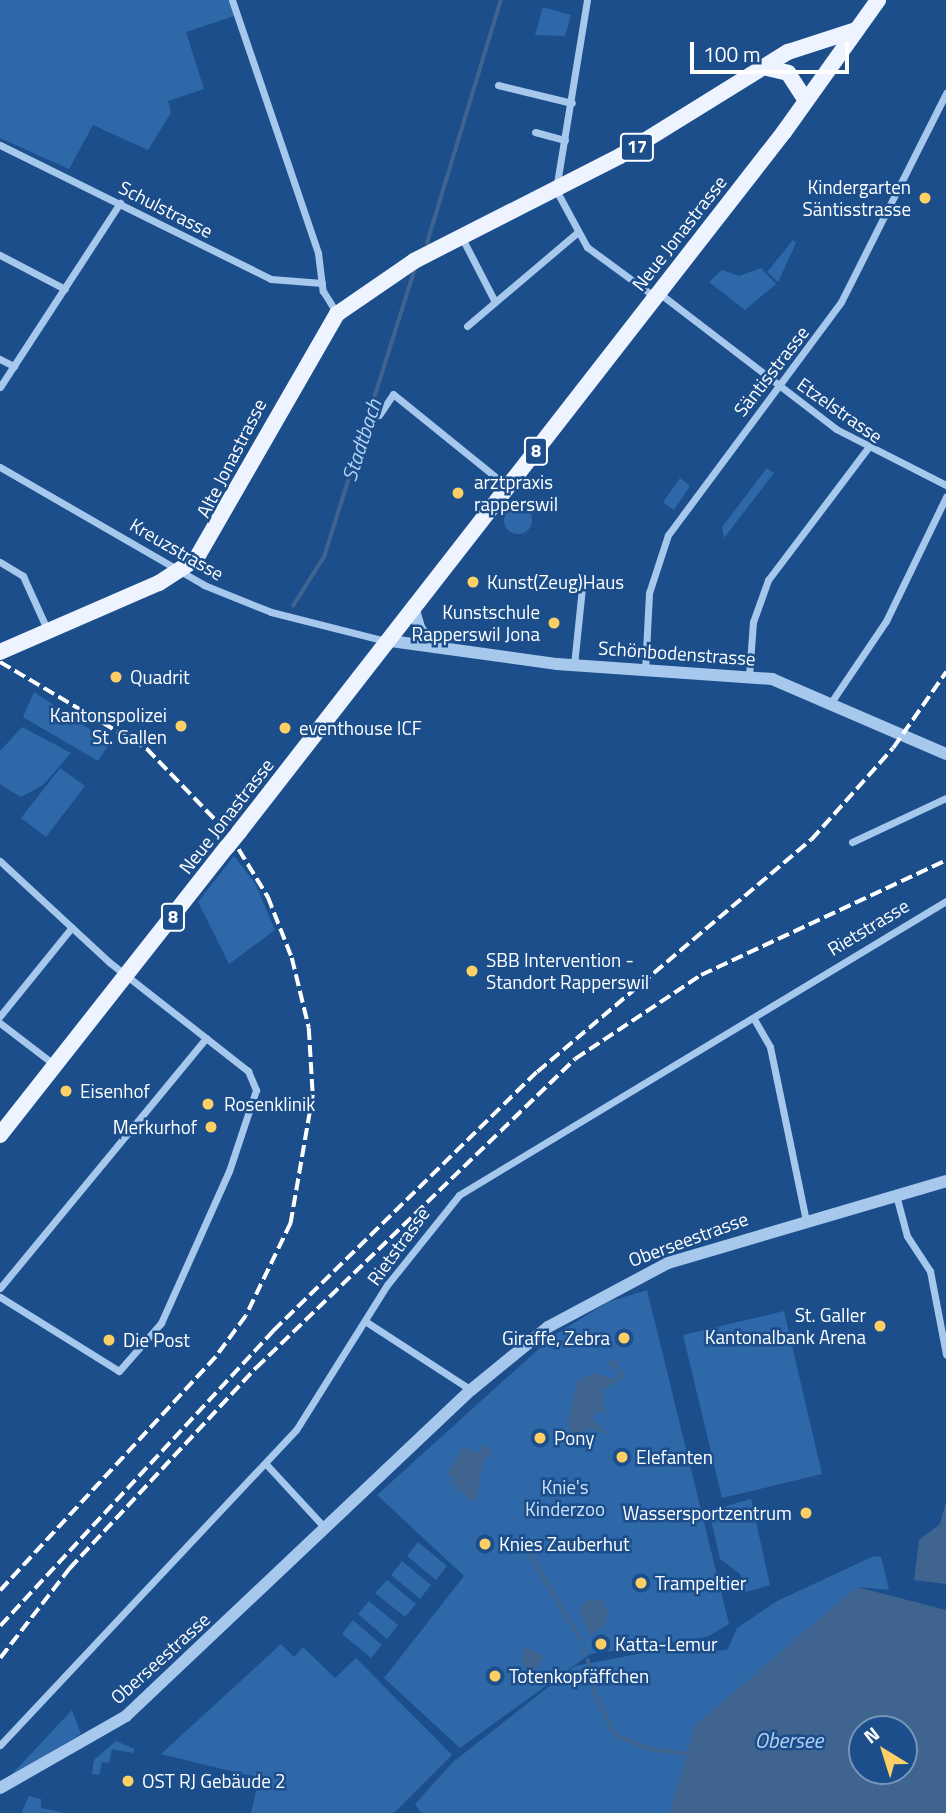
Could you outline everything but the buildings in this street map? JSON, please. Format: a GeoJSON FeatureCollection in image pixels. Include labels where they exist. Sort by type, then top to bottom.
{"type":"FeatureCollection","features":[{"type":"Feature","properties":{"kind":"main road","name":"Neue Jonastrasse"},"geometry":{"type":"LineString","coordinates":[[0,1135],[391,641],[806,101],[878,0]]}},
{"type":"Feature","properties":{"kind":"main road","name":"Alte Jonastrasse"},"geometry":{"type":"LineString","coordinates":[[4,649],[46,627],[181,572],[216,533],[302,367],[337,314],[462,237],[556,190],[804,44],[856,30]]}},
{"type":"Feature","properties":{"kind":"main road"},"geometry":{"type":"LineString","coordinates":[[763,68],[788,73],[806,101]]}},
{"type":"Feature","properties":{"kind":"street"},"geometry":{"type":"LineString","coordinates":[[232,0],[318,253],[322,283],[337,314]]}},
{"type":"Feature","properties":{"kind":"street"},"geometry":{"type":"LineString","coordinates":[[556,190],[587,0]]}},
{"type":"Feature","properties":{"kind":"street"},"geometry":{"type":"LineString","coordinates":[[498,85],[572,103]]}},
{"type":"Feature","properties":{"kind":"street","name":"Säntisstrasse"},"geometry":{"type":"LineString","coordinates":[[645,670],[649,593],[668,535],[841,302],[946,93]]}},
{"type":"Feature","properties":{"kind":"street"},"geometry":{"type":"LineString","coordinates":[[535,132],[565,140]]}},
{"type":"Feature","properties":{"kind":"street","name":"Schulstrasse"},"geometry":{"type":"LineString","coordinates":[[0,145],[271,279],[322,283]]}},
{"type":"Feature","properties":{"kind":"street","name":"Etzelstrasse"},"geometry":{"type":"LineString","coordinates":[[556,190],[587,247],[867,449],[946,485]]}},
{"type":"Feature","properties":{"kind":"street"},"geometry":{"type":"LineString","coordinates":[[0,387],[120,203]]}},
{"type":"Feature","properties":{"kind":"street"},"geometry":{"type":"LineString","coordinates":[[467,326],[494,300],[578,232]]}},
{"type":"Feature","properties":{"kind":"street"},"geometry":{"type":"LineString","coordinates":[[462,237],[494,300]]}},
{"type":"Feature","properties":{"kind":"street"},"geometry":{"type":"LineString","coordinates":[[0,255],[65,289]]}},
{"type":"Feature","properties":{"kind":"street"},"geometry":{"type":"LineString","coordinates":[[0,359],[14,366]]}},
{"type":"Feature","properties":{"kind":"street"},"geometry":{"type":"LineString","coordinates":[[379,415],[393,394],[508,487]]}},
{"type":"Feature","properties":{"kind":"street"},"geometry":{"type":"LineString","coordinates":[[749,676],[753,622],[768,580],[867,449]]}},
{"type":"Feature","properties":{"kind":"street","name":"Kreuzstrasse"},"geometry":{"type":"LineString","coordinates":[[0,467],[181,572],[271,612],[391,641]]}},
{"type":"Feature","properties":{"kind":"street"},"geometry":{"type":"LineString","coordinates":[[832,701],[886,621],[946,497]]}},
{"type":"Feature","properties":{"kind":"street"},"geometry":{"type":"LineString","coordinates":[[0,562],[23,576],[46,627]]}},
{"type":"Feature","properties":{"kind":"street"},"geometry":{"type":"LineString","coordinates":[[574,665],[582,587]]}},
{"type":"Feature","properties":{"kind":"street"},"geometry":{"type":"LineString","coordinates":[[414,610],[435,647]]}},
{"type":"Feature","properties":{"kind":"street","name":"Schönbodenstrasse"},"geometry":{"type":"LineString","coordinates":[[391,641],[574,665],[749,676],[832,701],[946,754]]}},
{"type":"Feature","properties":{"kind":"street"},"geometry":{"type":"LineString","coordinates":[[852,842],[946,798]]}},
{"type":"Feature","properties":{"kind":"street"},"geometry":{"type":"LineString","coordinates":[[0,862],[127,976],[206,1038],[254,1081],[256,1095],[229,1171],[163,1318],[120,1371],[0,1297]]}},
{"type":"Feature","properties":{"kind":"street","name":"Rietstrasse"},"geometry":{"type":"LineString","coordinates":[[0,1745],[253,1469],[265,1464],[312,1410],[368,1323],[387,1285],[459,1195],[945,904]]}},
{"type":"Feature","properties":{"kind":"street"},"geometry":{"type":"LineString","coordinates":[[0,1016],[72,927]]}},
{"type":"Feature","properties":{"kind":"street"},"geometry":{"type":"LineString","coordinates":[[754,1019],[770,1047],[806,1221]]}},
{"type":"Feature","properties":{"kind":"street"},"geometry":{"type":"LineString","coordinates":[[0,1023],[56,1066]]}},
{"type":"Feature","properties":{"kind":"street"},"geometry":{"type":"LineString","coordinates":[[0,1288],[206,1038]]}},
{"type":"Feature","properties":{"kind":"street","name":"Oberseestrasse"},"geometry":{"type":"LineString","coordinates":[[0,1788],[125,1716],[327,1529],[471,1390],[548,1327],[625,1283],[711,1248],[946,1181]]}},
{"type":"Feature","properties":{"kind":"street"},"geometry":{"type":"LineString","coordinates":[[896,1195],[907,1236],[930,1271],[946,1354]]}},
{"type":"Feature","properties":{"kind":"street"},"geometry":{"type":"LineString","coordinates":[[368,1323],[471,1390]]}},
{"type":"Feature","properties":{"kind":"street"},"geometry":{"type":"LineString","coordinates":[[265,1464],[327,1529]]}},
{"type":"Feature","properties":{"kind":"green space"},"geometry":{"type":"Polygon","coordinates":[[[0,0],[229,0],[234,16],[186,32],[204,89],[168,101],[171,113],[148,150],[93,125],[69,169],[0,138],[0,0]]]}},
{"type":"Feature","properties":{"kind":"green space"},"geometry":{"type":"Polygon","coordinates":[[[543,7],[571,15],[565,36],[535,35],[543,7]]]}},
{"type":"Feature","properties":{"kind":"green space"},"geometry":{"type":"Polygon","coordinates":[[[793,240],[796,243],[778,282],[767,272],[793,240]]]}},
{"type":"Feature","properties":{"kind":"green space"},"geometry":{"type":"Polygon","coordinates":[[[761,268],[776,284],[745,310],[709,282],[722,270],[739,276],[761,268]]]}},
{"type":"Feature","properties":{"kind":"green space"},"geometry":{"type":"Polygon","coordinates":[[[767,468],[774,473],[724,538],[722,527],[767,468]]]}},
{"type":"Feature","properties":{"kind":"green space"},"geometry":{"type":"Polygon","coordinates":[[[680,478],[690,486],[674,510],[663,502],[680,478]]]}},
{"type":"Feature","properties":{"kind":"green space"},"geometry":{"type":"Polygon","coordinates":[[[518,506],[528,510],[532,520],[528,530],[518,534],[508,530],[504,520],[508,510],[518,506]]]}},
{"type":"Feature","properties":{"kind":"green space"},"geometry":{"type":"Polygon","coordinates":[[[34,692],[110,743],[98,761],[23,717],[34,692]]]}},
{"type":"Feature","properties":{"kind":"green space"},"geometry":{"type":"Polygon","coordinates":[[[22,727],[71,753],[43,785],[21,797],[0,784],[0,751],[22,727]]]}},
{"type":"Feature","properties":{"kind":"green space"},"geometry":{"type":"Polygon","coordinates":[[[60,768],[85,786],[46,837],[21,818],[60,768]]]}},
{"type":"Feature","properties":{"kind":"green space"},"geometry":{"type":"Polygon","coordinates":[[[234,856],[255,883],[275,930],[229,964],[198,902],[234,856]]]}},
{"type":"Feature","properties":{"kind":"green space","name":"Knie's Kinderzoo"},"geometry":{"type":"Polygon","coordinates":[[[647,1290],[729,1624],[707,1637],[590,1654],[460,1748],[384,1678],[464,1576],[377,1495],[553,1336],[608,1302],[647,1290]]]}},
{"type":"Feature","properties":{"kind":"green space"},"geometry":{"type":"Polygon","coordinates":[[[784,1311],[822,1474],[722,1498],[683,1335],[784,1311]]]}},
{"type":"Feature","properties":{"kind":"green space"},"geometry":{"type":"Polygon","coordinates":[[[751,1499],[770,1585],[746,1592],[740,1574],[720,1559],[709,1511],[751,1499]]]}},
{"type":"Feature","properties":{"kind":"green space"},"geometry":{"type":"Polygon","coordinates":[[[418,1542],[447,1566],[436,1580],[407,1556],[418,1542]]]}},
{"type":"Feature","properties":{"kind":"green space"},"geometry":{"type":"Polygon","coordinates":[[[874,1556],[881,1557],[889,1590],[857,1587],[779,1813],[421,1813],[415,1804],[453,1762],[575,1666],[711,1640],[718,1651],[728,1649],[737,1628],[777,1601],[874,1556]]]}},
{"type":"Feature","properties":{"kind":"green space"},"geometry":{"type":"Polygon","coordinates":[[[402,1561],[431,1585],[420,1599],[391,1575],[402,1561]]]}},
{"type":"Feature","properties":{"kind":"green space"},"geometry":{"type":"Polygon","coordinates":[[[387,1580],[416,1604],[405,1617],[375,1593],[387,1580]]]}},
{"type":"Feature","properties":{"kind":"green space"},"geometry":{"type":"Polygon","coordinates":[[[369,1601],[398,1625],[387,1639],[358,1614],[369,1601]]]}},
{"type":"Feature","properties":{"kind":"green space"},"geometry":{"type":"Polygon","coordinates":[[[353,1620],[382,1645],[371,1658],[342,1634],[353,1620]]]}},
{"type":"Feature","properties":{"kind":"green space"},"geometry":{"type":"Polygon","coordinates":[[[281,1644],[294,1657],[303,1647],[335,1678],[356,1658],[452,1755],[394,1813],[251,1813],[259,1778],[161,1754],[281,1644]]]}},
{"type":"Feature","properties":{"kind":"green space"},"geometry":{"type":"Polygon","coordinates":[[[72,1710],[81,1734],[12,1775],[12,1774],[72,1710]]]}},
{"type":"Feature","properties":{"kind":"green space"},"geometry":{"type":"Polygon","coordinates":[[[116,1741],[135,1749],[133,1753],[112,1749],[109,1763],[102,1762],[99,1775],[92,1774],[94,1760],[116,1741]]]}},
{"type":"Feature","properties":{"kind":"green space"},"geometry":{"type":"Polygon","coordinates":[[[29,1796],[41,1799],[41,1808],[65,1813],[21,1813],[29,1796]]]}},
{"type":"Feature","properties":{"kind":"water"},"geometry":{"type":"Polygon","coordinates":[[[614,1359],[625,1377],[602,1391],[606,1414],[598,1410],[592,1419],[608,1433],[587,1429],[583,1440],[571,1441],[568,1421],[577,1381],[594,1373],[615,1379],[618,1371],[606,1363],[614,1359]]]}},
{"type":"Feature","properties":{"kind":"water"},"geometry":{"type":"Polygon","coordinates":[[[481,1445],[493,1450],[483,1461],[477,1498],[470,1501],[447,1473],[463,1447],[480,1453],[481,1445]]]}},
{"type":"Feature","properties":{"kind":"water"},"geometry":{"type":"Polygon","coordinates":[[[946,1502],[946,1584],[914,1580],[919,1540],[940,1524],[946,1502]]]}},
{"type":"Feature","properties":{"kind":"water","name":"Obersee"},"geometry":{"type":"Polygon","coordinates":[[[857,1587],[946,1610],[946,1813],[669,1813],[696,1724],[857,1587]]]}},
{"type":"Feature","properties":{"kind":"water"},"geometry":{"type":"Polygon","coordinates":[[[587,1599],[603,1600],[608,1612],[606,1624],[590,1635],[578,1610],[587,1599]]]}},
{"type":"Feature","properties":{"kind":"water"},"geometry":{"type":"Polygon","coordinates":[[[524,1646],[544,1656],[535,1671],[521,1663],[524,1646]]]}},
{"type":"Feature","properties":{"kind":"waterway","name":"Stadtbach"},"geometry":{"type":"LineString","coordinates":[[427,243],[501,0]]}},
{"type":"Feature","properties":{"kind":"waterway","name":"Stadtbach"},"geometry":{"type":"LineString","coordinates":[[293,606],[324,557],[415,268]]}},
{"type":"Feature","properties":{"kind":"waterway"},"geometry":{"type":"LineString","coordinates":[[456,1489],[460,1488]]}},
{"type":"Feature","properties":{"kind":"waterway"},"geometry":{"type":"LineString","coordinates":[[528,1551],[581,1640]]}},
{"type":"Feature","properties":{"kind":"waterway"},"geometry":{"type":"LineString","coordinates":[[586,1618],[593,1617]]}},
{"type":"Feature","properties":{"kind":"waterway"},"geometry":{"type":"LineString","coordinates":[[584,1649],[586,1654]]}},
{"type":"Feature","properties":{"kind":"waterway"},"geometry":{"type":"LineString","coordinates":[[588,1660],[596,1696],[615,1735],[651,1749],[687,1754]]}},
{"type":"Feature","properties":{"kind":"railway"},"geometry":{"type":"LineString","coordinates":[[0,662],[147,749],[230,835],[268,897],[292,958],[309,1028],[313,1095],[291,1223],[246,1316],[216,1357],[0,1591]]}},
{"type":"Feature","properties":{"kind":"railway"},"geometry":{"type":"LineString","coordinates":[[0,1626],[273,1331],[537,1072],[811,840],[893,748],[946,672]]}},
{"type":"Feature","properties":{"kind":"railway"},"geometry":{"type":"LineString","coordinates":[[0,1658],[69,1569],[256,1368],[575,1059],[701,975],[946,860]]}},
{"type":"Feature","properties":{"kind":"place","name":"Kindergarten Säntisstrasse"},"geometry":{"type":"Point","coordinates":[925,198]}},
{"type":"Feature","properties":{"kind":"place","name":"arztpraxis rapperswil"},"geometry":{"type":"Point","coordinates":[458,493]}},
{"type":"Feature","properties":{"kind":"place","name":"Kunst(Zeug)Haus"},"geometry":{"type":"Point","coordinates":[473,582]}},
{"type":"Feature","properties":{"kind":"place","name":"Kunstschule Rapperswil Jona"},"geometry":{"type":"Point","coordinates":[554,623]}},
{"type":"Feature","properties":{"kind":"place","name":"Quadrit"},"geometry":{"type":"Point","coordinates":[116,677]}},
{"type":"Feature","properties":{"kind":"place","name":"Kantonspolizei St. Gallen"},"geometry":{"type":"Point","coordinates":[181,726]}},
{"type":"Feature","properties":{"kind":"place","name":"eventhouse ICF"},"geometry":{"type":"Point","coordinates":[285,728]}},
{"type":"Feature","properties":{"kind":"place","name":"SBB Intervention - Standort Rapperswil"},"geometry":{"type":"Point","coordinates":[472,971]}},
{"type":"Feature","properties":{"kind":"place","name":"Eisenhof"},"geometry":{"type":"Point","coordinates":[66,1091]}},
{"type":"Feature","properties":{"kind":"place","name":"Rosenklinik"},"geometry":{"type":"Point","coordinates":[208,1104]}},
{"type":"Feature","properties":{"kind":"place","name":"Merkurhof"},"geometry":{"type":"Point","coordinates":[211,1127]}},
{"type":"Feature","properties":{"kind":"place","name":"St. Galler Kantonalbank Arena"},"geometry":{"type":"Point","coordinates":[880,1326]}},
{"type":"Feature","properties":{"kind":"place","name":"Giraffe, Zebra"},"geometry":{"type":"Point","coordinates":[624,1338]}},
{"type":"Feature","properties":{"kind":"place","name":"Die Post"},"geometry":{"type":"Point","coordinates":[109,1340]}},
{"type":"Feature","properties":{"kind":"place","name":"Pony"},"geometry":{"type":"Point","coordinates":[540,1438]}},
{"type":"Feature","properties":{"kind":"place","name":"Elefanten"},"geometry":{"type":"Point","coordinates":[622,1457]}},
{"type":"Feature","properties":{"kind":"place","name":"Wassersportzentrum"},"geometry":{"type":"Point","coordinates":[806,1513]}},
{"type":"Feature","properties":{"kind":"place","name":"Knies Zauberhut"},"geometry":{"type":"Point","coordinates":[485,1544]}},
{"type":"Feature","properties":{"kind":"place","name":"Trampeltier"},"geometry":{"type":"Point","coordinates":[641,1583]}},
{"type":"Feature","properties":{"kind":"place","name":"Katta-Lemur"},"geometry":{"type":"Point","coordinates":[601,1644]}},
{"type":"Feature","properties":{"kind":"place","name":"Totenkopfäffchen"},"geometry":{"type":"Point","coordinates":[495,1676]}},
{"type":"Feature","properties":{"kind":"place","name":"OST RJ Gebäude 2"},"geometry":{"type":"Point","coordinates":[128,1781]}}]}
